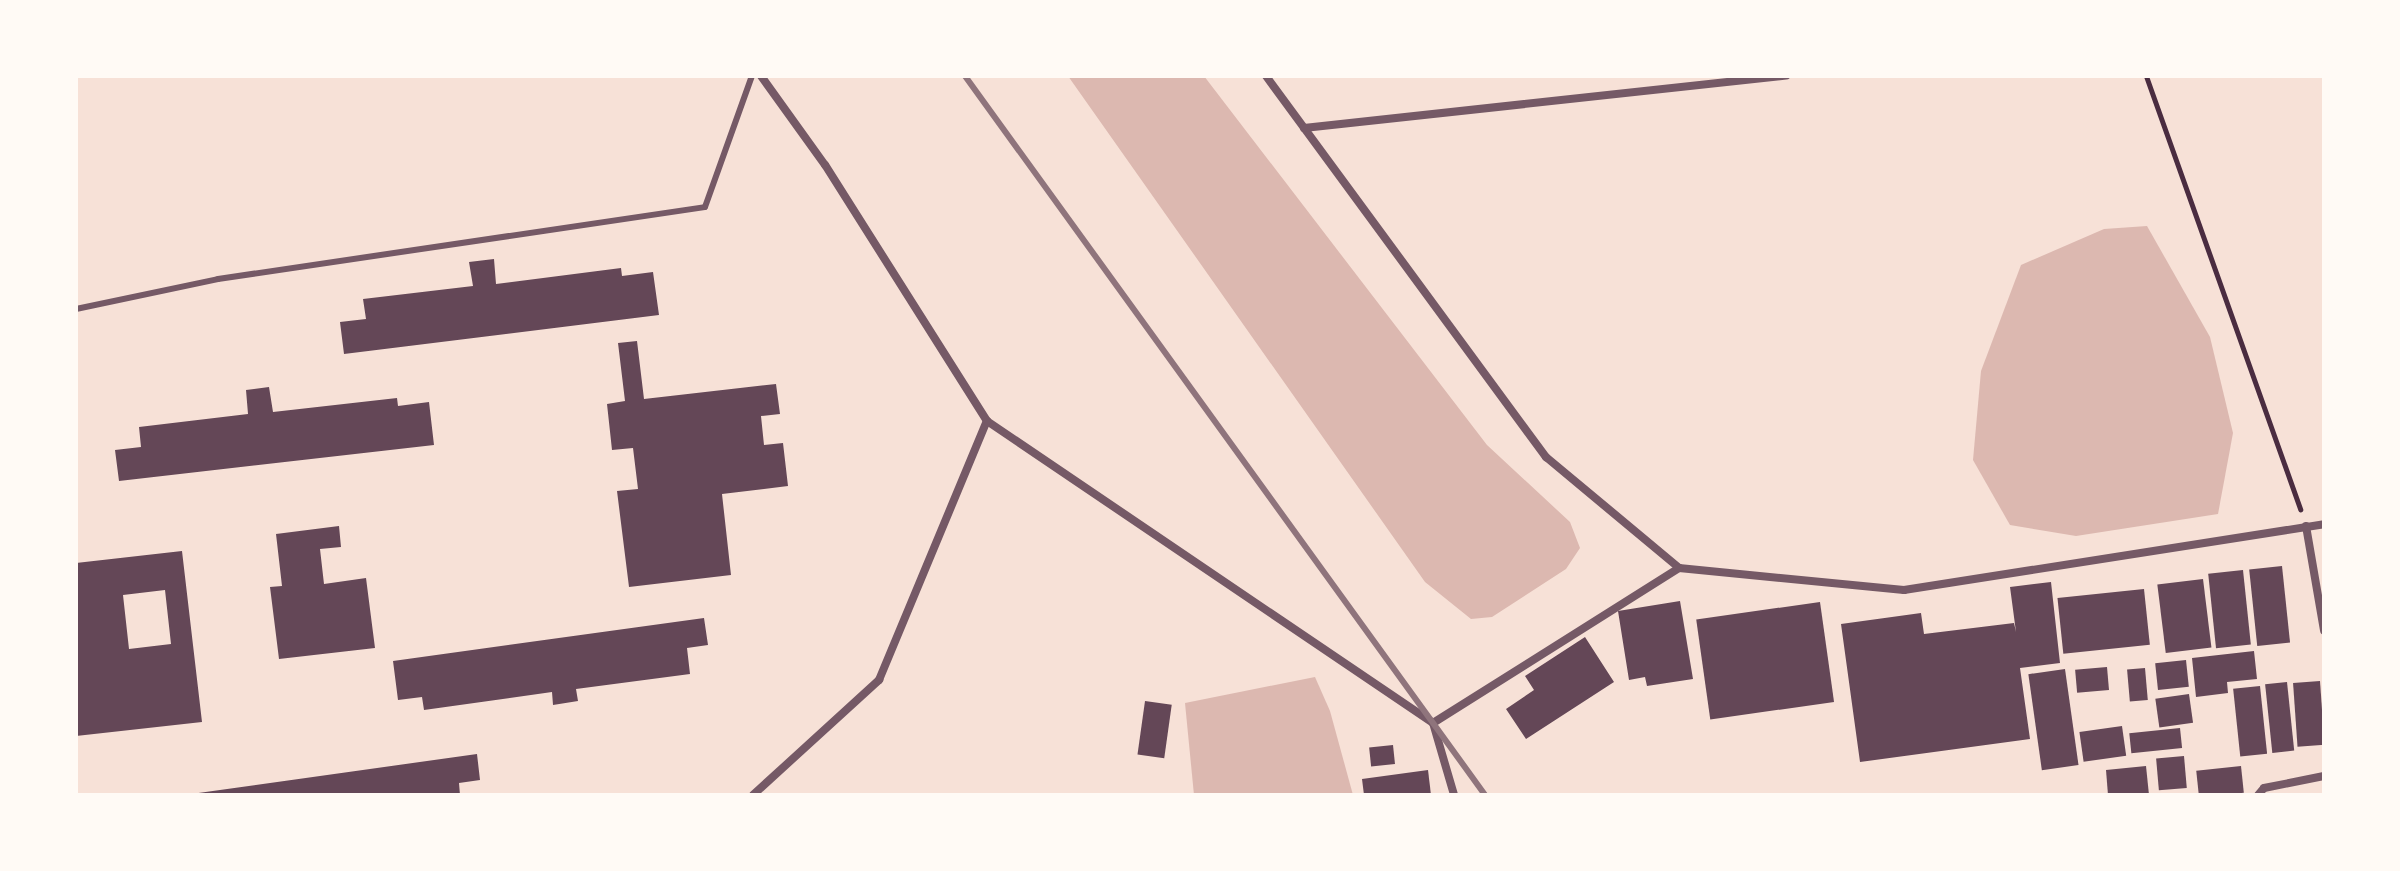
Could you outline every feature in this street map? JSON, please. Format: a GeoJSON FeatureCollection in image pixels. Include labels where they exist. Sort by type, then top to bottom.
{"type":"FeatureCollection","features":[{"type":"Feature","properties":{"kind":"street"},"geometry":{"type":"LineString","coordinates":[[761,76],[825,165],[987,421],[1433,723],[1454,795]]}},
{"type":"Feature","properties":{"kind":"street"},"geometry":{"type":"LineString","coordinates":[[1266,76],[1546,457],[1679,568],[1904,590],[2324,524]]}},
{"type":"Feature","properties":{"kind":"street"},"geometry":{"type":"LineString","coordinates":[[1304,128],[1786,76]]}},
{"type":"Feature","properties":{"kind":"street"},"geometry":{"type":"LineString","coordinates":[[753,795],[879,680],[987,421]]}},
{"type":"Feature","properties":{"kind":"street"},"geometry":{"type":"LineString","coordinates":[[2306,526],[2324,630]]}},
{"type":"Feature","properties":{"kind":"street"},"geometry":{"type":"LineString","coordinates":[[1433,723],[1679,568]]}},
{"type":"Feature","properties":{"kind":"street"},"geometry":{"type":"LineString","coordinates":[[2258,795],[2264,788],[2324,776]]}},
{"type":"Feature","properties":{"kind":"lane"},"geometry":{"type":"LineString","coordinates":[[76,309],[218,279],[705,207],[752,76]]}},
{"type":"Feature","properties":{"kind":"path"},"geometry":{"type":"LineString","coordinates":[[2146,76],[2306,526]]}},
{"type":"Feature","properties":{"kind":"shaded area"},"geometry":{"type":"Polygon","coordinates":[[[1068,76],[1204,76],[1487,445],[1570,522],[1580,548],[1566,569],[1492,617],[1471,619],[1425,582],[1068,76]]]}},
{"type":"Feature","properties":{"kind":"shaded area"},"geometry":{"type":"Polygon","coordinates":[[[2147,226],[2210,337],[2233,433],[2218,514],[2076,536],[2010,525],[1973,460],[1981,371],[2021,265],[2104,229],[2147,226]]]}},
{"type":"Feature","properties":{"kind":"shaded area"},"geometry":{"type":"Polygon","coordinates":[[[1315,677],[1330,711],[1353,795],[1194,795],[1185,703],[1315,677]]]}},
{"type":"Feature","properties":{"kind":"building"},"geometry":{"type":"Polygon","coordinates":[[[494,259],[496,284],[621,268],[622,276],[653,272],[659,315],[344,354],[340,322],[366,319],[363,299],[473,286],[469,262],[494,259]]]}},
{"type":"Feature","properties":{"kind":"building"},"geometry":{"type":"Polygon","coordinates":[[[637,341],[644,399],[776,384],[780,414],[761,416],[764,445],[783,443],[788,486],[722,494],[731,575],[629,587],[617,491],[638,489],[633,448],[612,450],[607,404],[625,401],[618,343],[637,341]]]}},
{"type":"Feature","properties":{"kind":"building"},"geometry":{"type":"Polygon","coordinates":[[[269,387],[273,412],[397,398],[398,406],[429,402],[434,445],[119,481],[115,450],[141,447],[139,427],[248,414],[246,390],[269,387]]]}},
{"type":"Feature","properties":{"kind":"building"},"geometry":{"type":"Polygon","coordinates":[[[339,526],[341,547],[320,549],[324,584],[366,578],[375,648],[279,659],[270,587],[282,586],[276,534],[339,526]]]}},
{"type":"Feature","properties":{"kind":"building"},"geometry":{"type":"Polygon","coordinates":[[[182,551],[202,722],[76,736],[76,563],[182,551]],[[165,590],[123,595],[129,649],[171,644],[165,590]]]}},
{"type":"Feature","properties":{"kind":"building"},"geometry":{"type":"Polygon","coordinates":[[[2282,566],[2290,643],[2257,646],[2249,569],[2282,566]]]}},
{"type":"Feature","properties":{"kind":"building"},"geometry":{"type":"Polygon","coordinates":[[[2243,570],[2251,645],[2216,648],[2208,574],[2243,570]]]}},
{"type":"Feature","properties":{"kind":"building"},"geometry":{"type":"Polygon","coordinates":[[[2203,579],[2211,647],[2166,653],[2157,585],[2203,579]]]}},
{"type":"Feature","properties":{"kind":"building"},"geometry":{"type":"Polygon","coordinates":[[[2051,582],[2060,663],[2020,668],[2030,739],[1860,762],[1841,624],[1921,613],[1924,634],[2014,623],[2016,632],[2010,587],[2051,582]]]}},
{"type":"Feature","properties":{"kind":"building"},"geometry":{"type":"Polygon","coordinates":[[[2144,589],[2150,645],[2063,654],[2057,598],[2144,589]]]}},
{"type":"Feature","properties":{"kind":"building"},"geometry":{"type":"Polygon","coordinates":[[[1680,601],[1693,679],[1647,686],[1645,677],[1629,680],[1618,611],[1680,601]]]}},
{"type":"Feature","properties":{"kind":"building"},"geometry":{"type":"Polygon","coordinates":[[[1820,602],[1834,702],[1710,719],[1696,619],[1820,602]]]}},
{"type":"Feature","properties":{"kind":"building"},"geometry":{"type":"Polygon","coordinates":[[[704,618],[708,645],[687,648],[690,674],[576,689],[578,701],[553,705],[552,692],[424,710],[422,697],[398,700],[393,661],[704,618]]]}},
{"type":"Feature","properties":{"kind":"building"},"geometry":{"type":"Polygon","coordinates":[[[1585,637],[1614,682],[1526,739],[1506,709],[1534,690],[1525,676],[1585,637]]]}},
{"type":"Feature","properties":{"kind":"building"},"geometry":{"type":"Polygon","coordinates":[[[2254,651],[2257,679],[2227,682],[2228,693],[2196,697],[2192,658],[2254,651]]]}},
{"type":"Feature","properties":{"kind":"building"},"geometry":{"type":"Polygon","coordinates":[[[2186,660],[2189,687],[2158,690],[2155,663],[2186,660]]]}},
{"type":"Feature","properties":{"kind":"building"},"geometry":{"type":"Polygon","coordinates":[[[2107,667],[2109,690],[2077,693],[2075,670],[2107,667]]]}},
{"type":"Feature","properties":{"kind":"building"},"geometry":{"type":"Polygon","coordinates":[[[2145,668],[2148,700],[2130,701],[2127,670],[2145,668]]]}},
{"type":"Feature","properties":{"kind":"building"},"geometry":{"type":"Polygon","coordinates":[[[2065,669],[2078,765],[2042,770],[2028,674],[2065,669]]]}},
{"type":"Feature","properties":{"kind":"building"},"geometry":{"type":"Polygon","coordinates":[[[2320,681],[2324,745],[2298,747],[2293,683],[2320,681]]]}},
{"type":"Feature","properties":{"kind":"building"},"geometry":{"type":"Polygon","coordinates":[[[2287,682],[2294,751],[2272,753],[2265,684],[2287,682]]]}},
{"type":"Feature","properties":{"kind":"building"},"geometry":{"type":"Polygon","coordinates":[[[2260,686],[2267,754],[2240,756],[2233,689],[2260,686]]]}},
{"type":"Feature","properties":{"kind":"building"},"geometry":{"type":"Polygon","coordinates":[[[2189,694],[2193,723],[2159,727],[2155,699],[2189,694]]]}},
{"type":"Feature","properties":{"kind":"building"},"geometry":{"type":"Polygon","coordinates":[[[1145,701],[1172,705],[1164,758],[1137,754],[1145,701]]]}},
{"type":"Feature","properties":{"kind":"building"},"geometry":{"type":"Polygon","coordinates":[[[2122,726],[2126,756],[2084,762],[2079,732],[2122,726]]]}},
{"type":"Feature","properties":{"kind":"building"},"geometry":{"type":"Polygon","coordinates":[[[2180,728],[2182,748],[2131,753],[2129,733],[2180,728]]]}},
{"type":"Feature","properties":{"kind":"building"},"geometry":{"type":"Polygon","coordinates":[[[1393,745],[1395,764],[1371,766],[1369,748],[1393,745]]]}},
{"type":"Feature","properties":{"kind":"building"},"geometry":{"type":"Polygon","coordinates":[[[477,754],[480,780],[459,783],[460,795],[184,795],[477,754]]]}},
{"type":"Feature","properties":{"kind":"building"},"geometry":{"type":"Polygon","coordinates":[[[2184,756],[2187,788],[2159,790],[2156,758],[2184,756]]]}},
{"type":"Feature","properties":{"kind":"building"},"geometry":{"type":"Polygon","coordinates":[[[2146,766],[2149,795],[2108,795],[2106,770],[2146,766]]]}},
{"type":"Feature","properties":{"kind":"building"},"geometry":{"type":"Polygon","coordinates":[[[2241,766],[2244,793],[2199,795],[2196,771],[2241,766]]]}},
{"type":"Feature","properties":{"kind":"building"},"geometry":{"type":"Polygon","coordinates":[[[1428,770],[1431,795],[1364,795],[1362,779],[1428,770]]]}},
{"type":"Feature","properties":{"kind":"railway"},"geometry":{"type":"LineString","coordinates":[[965,76],[1485,795]]}}]}
